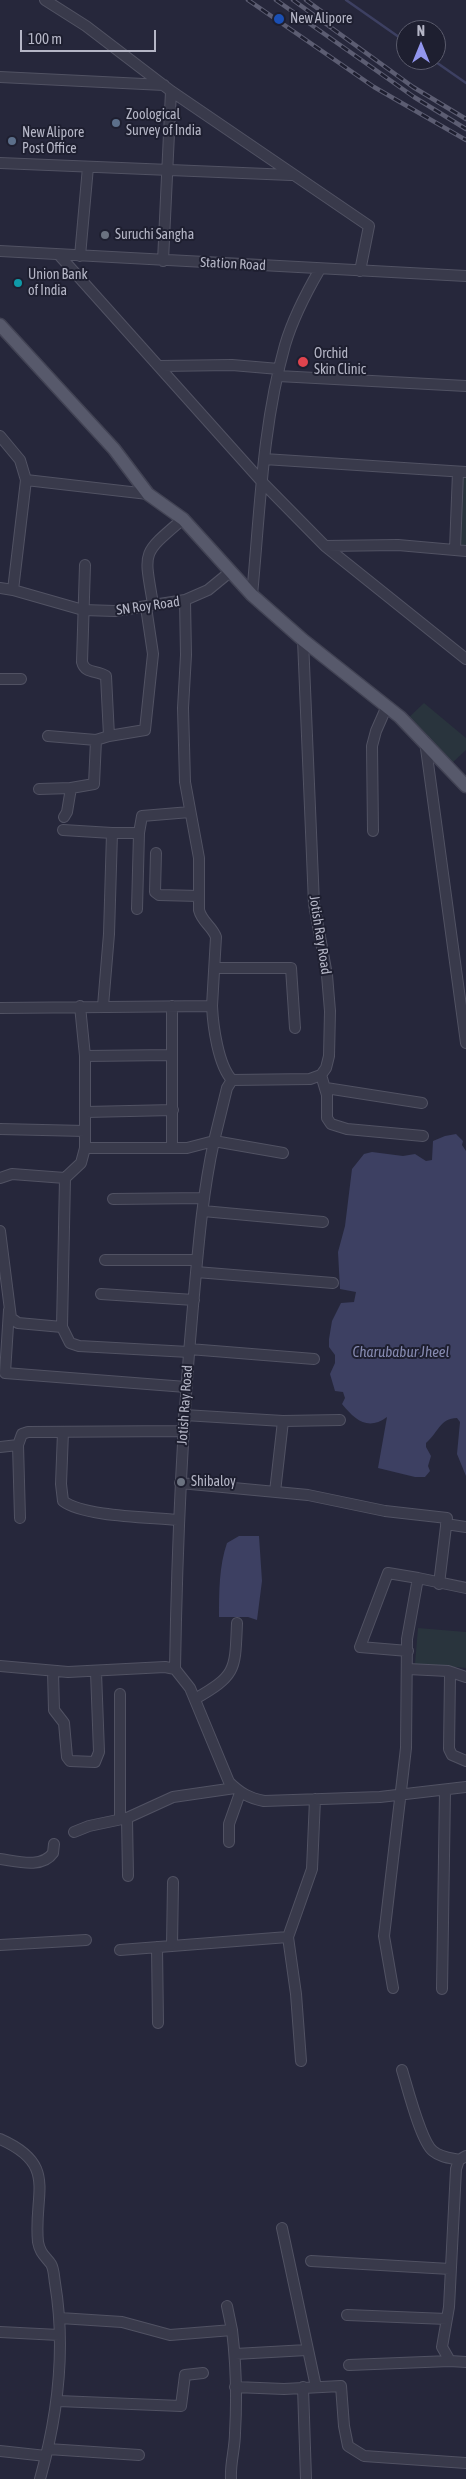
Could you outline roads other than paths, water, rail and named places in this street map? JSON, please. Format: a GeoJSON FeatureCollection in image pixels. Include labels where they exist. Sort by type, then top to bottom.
{"type":"FeatureCollection","features":[{"type":"Feature","properties":{"kind":"main road"},"geometry":{"type":"LineString","coordinates":[[0,325],[114,449],[148,494],[183,519],[252,595],[303,640],[387,706],[424,740],[466,786]]}},
{"type":"Feature","properties":{"kind":"street"},"geometry":{"type":"LineString","coordinates":[[45,0],[86,26],[168,88],[291,175],[368,226],[360,271]]}},
{"type":"Feature","properties":{"kind":"street"},"geometry":{"type":"LineString","coordinates":[[0,78],[168,88]]}},
{"type":"Feature","properties":{"kind":"street"},"geometry":{"type":"LineString","coordinates":[[163,261],[168,169],[168,88]]}},
{"type":"Feature","properties":{"kind":"street"},"geometry":{"type":"LineString","coordinates":[[0,163],[291,175]]}},
{"type":"Feature","properties":{"kind":"street"},"geometry":{"type":"LineString","coordinates":[[80,256],[88,167]]}},
{"type":"Feature","properties":{"kind":"street","name":"Station Road"},"geometry":{"type":"LineString","coordinates":[[0,251],[466,276]]}},
{"type":"Feature","properties":{"kind":"street"},"geometry":{"type":"LineString","coordinates":[[59,255],[263,483],[325,546],[466,659]]}},
{"type":"Feature","properties":{"kind":"street"},"geometry":{"type":"LineString","coordinates":[[252,595],[264,459],[278,373],[302,301],[320,269]]}},
{"type":"Feature","properties":{"kind":"street"},"geometry":{"type":"LineString","coordinates":[[160,366],[226,365],[278,373],[466,386]]}},
{"type":"Feature","properties":{"kind":"street"},"geometry":{"type":"LineString","coordinates":[[0,436],[20,460],[26,480],[12,590]]}},
{"type":"Feature","properties":{"kind":"street"},"geometry":{"type":"LineString","coordinates":[[264,459],[462,472],[462,552],[398,545],[325,546]]}},
{"type":"Feature","properties":{"kind":"street"},"geometry":{"type":"LineString","coordinates":[[26,480],[148,494]]}},
{"type":"Feature","properties":{"kind":"street"},"geometry":{"type":"LineString","coordinates":[[48,736],[96,740],[145,730],[153,654],[146,564],[148,552],[155,543],[183,519]]}},
{"type":"Feature","properties":{"kind":"street"},"geometry":{"type":"LineString","coordinates":[[85,565],[82,662],[88,671],[100,672],[106,676],[109,736]]}},
{"type":"Feature","properties":{"kind":"street","name":"SN Roy Road"},"geometry":{"type":"LineString","coordinates":[[0,588],[83,610],[116,611],[185,600],[208,590],[230,572]]}},
{"type":"Feature","properties":{"kind":"street"},"geometry":{"type":"LineString","coordinates":[[185,600],[186,655],[183,708],[185,782],[199,858],[201,918],[213,929],[216,937],[216,968],[212,1006],[214,1026],[221,1056],[232,1080],[310,1079],[321,1075],[326,1088],[327,1118],[331,1124],[347,1129],[423,1136]]}},
{"type":"Feature","properties":{"kind":"street","name":"Jotish Ray Road"},"geometry":{"type":"LineString","coordinates":[[303,640],[314,904],[330,1011],[329,1056],[326,1068],[321,1075]]}},
{"type":"Feature","properties":{"kind":"street"},"geometry":{"type":"LineString","coordinates":[[0,679],[21,679]]}},
{"type":"Feature","properties":{"kind":"street"},"geometry":{"type":"LineString","coordinates":[[373,831],[372,746],[376,731],[387,706]]}},
{"type":"Feature","properties":{"kind":"street"},"geometry":{"type":"LineString","coordinates":[[39,789],[71,788],[94,784],[96,740]]}},
{"type":"Feature","properties":{"kind":"street"},"geometry":{"type":"LineString","coordinates":[[424,740],[462,983],[466,1043]]}},
{"type":"Feature","properties":{"kind":"street"},"geometry":{"type":"LineString","coordinates":[[64,817],[67,812],[68,794],[71,788]]}},
{"type":"Feature","properties":{"kind":"street"},"geometry":{"type":"LineString","coordinates":[[137,910],[139,833],[142,816],[190,812]]}},
{"type":"Feature","properties":{"kind":"street"},"geometry":{"type":"LineString","coordinates":[[63,830],[139,833]]}},
{"type":"Feature","properties":{"kind":"street"},"geometry":{"type":"LineString","coordinates":[[103,1006],[110,934],[112,833]]}},
{"type":"Feature","properties":{"kind":"street"},"geometry":{"type":"LineString","coordinates":[[156,853],[155,892],[159,895],[199,896]]}},
{"type":"Feature","properties":{"kind":"street"},"geometry":{"type":"LineString","coordinates":[[216,968],[291,968],[295,1028]]}},
{"type":"Feature","properties":{"kind":"street"},"geometry":{"type":"LineString","coordinates":[[80,1006],[85,1056],[85,1148],[81,1163],[65,1178],[62,1327],[70,1343],[79,1346],[189,1350],[314,1359]]}},
{"type":"Feature","properties":{"kind":"street"},"geometry":{"type":"LineString","coordinates":[[172,1006],[172,1148]]}},
{"type":"Feature","properties":{"kind":"street"},"geometry":{"type":"LineString","coordinates":[[0,1008],[212,1006]]}},
{"type":"Feature","properties":{"kind":"street"},"geometry":{"type":"LineString","coordinates":[[85,1056],[172,1055]]}},
{"type":"Feature","properties":{"kind":"street","name":"Jotish Ray Road"},"geometry":{"type":"LineString","coordinates":[[175,1669],[178,1520],[186,1387],[197,1260],[204,1198],[214,1142],[227,1088],[232,1080]]}},
{"type":"Feature","properties":{"kind":"street"},"geometry":{"type":"LineString","coordinates":[[326,1088],[422,1103]]}},
{"type":"Feature","properties":{"kind":"street"},"geometry":{"type":"LineString","coordinates":[[86,1112],[173,1110]]}},
{"type":"Feature","properties":{"kind":"street"},"geometry":{"type":"LineString","coordinates":[[0,1129],[85,1131]]}},
{"type":"Feature","properties":{"kind":"street"},"geometry":{"type":"LineString","coordinates":[[85,1148],[197,1147],[214,1142],[283,1153]]}},
{"type":"Feature","properties":{"kind":"street"},"geometry":{"type":"LineString","coordinates":[[0,1178],[12,1174],[65,1178]]}},
{"type":"Feature","properties":{"kind":"street"},"geometry":{"type":"LineString","coordinates":[[113,1199],[204,1198]]}},
{"type":"Feature","properties":{"kind":"street"},"geometry":{"type":"LineString","coordinates":[[203,1211],[323,1222]]}},
{"type":"Feature","properties":{"kind":"street"},"geometry":{"type":"LineString","coordinates":[[0,1231],[9,1310],[5,1373],[186,1387]]}},
{"type":"Feature","properties":{"kind":"street"},"geometry":{"type":"LineString","coordinates":[[105,1260],[197,1260]]}},
{"type":"Feature","properties":{"kind":"street"},"geometry":{"type":"LineString","coordinates":[[196,1272],[332,1283]]}},
{"type":"Feature","properties":{"kind":"street"},"geometry":{"type":"LineString","coordinates":[[101,1294],[194,1300]]}},
{"type":"Feature","properties":{"kind":"street"},"geometry":{"type":"LineString","coordinates":[[9,1310],[14,1322],[62,1327]]}},
{"type":"Feature","properties":{"kind":"street"},"geometry":{"type":"LineString","coordinates":[[184,1415],[282,1421],[340,1420]]}},
{"type":"Feature","properties":{"kind":"street"},"geometry":{"type":"LineString","coordinates":[[275,1492],[282,1421]]}},
{"type":"Feature","properties":{"kind":"street"},"geometry":{"type":"LineString","coordinates":[[20,1518],[18,1445],[22,1434],[28,1432],[183,1431]]}},
{"type":"Feature","properties":{"kind":"street"},"geometry":{"type":"LineString","coordinates":[[63,1432],[61,1489],[63,1501],[89,1511],[178,1520]]}},
{"type":"Feature","properties":{"kind":"street"},"geometry":{"type":"LineString","coordinates":[[0,1446],[6,1448],[18,1445]]}},
{"type":"Feature","properties":{"kind":"street"},"geometry":{"type":"LineString","coordinates":[[180,1483],[308,1495],[385,1511],[447,1518],[439,1584]]}},
{"type":"Feature","properties":{"kind":"street"},"geometry":{"type":"LineString","coordinates":[[446,1524],[466,1528]]}},
{"type":"Feature","properties":{"kind":"street"},"geometry":{"type":"LineString","coordinates":[[408,1651],[360,1646],[388,1573],[466,1588]]}},
{"type":"Feature","properties":{"kind":"street"},"geometry":{"type":"LineString","coordinates":[[393,1988],[384,1936],[406,1748],[407,1639],[418,1578]]}},
{"type":"Feature","properties":{"kind":"street"},"geometry":{"type":"LineString","coordinates":[[195,1699],[215,1688],[230,1675],[236,1657],[238,1624]]}},
{"type":"Feature","properties":{"kind":"street"},"geometry":{"type":"LineString","coordinates":[[0,1666],[53,1671],[96,1672],[165,1667],[175,1669],[184,1677],[195,1699],[229,1782],[237,1790],[264,1800],[402,1795],[466,1787]]}},
{"type":"Feature","properties":{"kind":"street"},"geometry":{"type":"LineString","coordinates":[[408,1669],[448,1671],[466,1677]]}},
{"type":"Feature","properties":{"kind":"street"},"geometry":{"type":"LineString","coordinates":[[53,1671],[54,1710],[64,1723],[67,1757],[70,1761],[90,1763],[95,1762],[99,1752],[96,1672]]}},
{"type":"Feature","properties":{"kind":"street"},"geometry":{"type":"LineString","coordinates":[[448,1671],[450,1675],[449,1749],[452,1755],[466,1761]]}},
{"type":"Feature","properties":{"kind":"street"},"geometry":{"type":"LineString","coordinates":[[120,1694],[128,1876]]}},
{"type":"Feature","properties":{"kind":"street"},"geometry":{"type":"LineString","coordinates":[[74,1832],[89,1826],[124,1819],[173,1797],[237,1790]]}},
{"type":"Feature","properties":{"kind":"street"},"geometry":{"type":"LineString","coordinates":[[229,1842],[230,1824],[237,1790]]}},
{"type":"Feature","properties":{"kind":"street"},"geometry":{"type":"LineString","coordinates":[[442,1989],[445,1790]]}},
{"type":"Feature","properties":{"kind":"street"},"geometry":{"type":"LineString","coordinates":[[301,2060],[296,1994],[288,1937],[312,1869],[315,1799]]}},
{"type":"Feature","properties":{"kind":"street"},"geometry":{"type":"LineString","coordinates":[[0,1859],[24,1862],[44,1861],[53,1852],[54,1844]]}},
{"type":"Feature","properties":{"kind":"street"},"geometry":{"type":"LineString","coordinates":[[172,1946],[173,1882]]}},
{"type":"Feature","properties":{"kind":"street"},"geometry":{"type":"LineString","coordinates":[[120,1950],[288,1937]]}},
{"type":"Feature","properties":{"kind":"street"},"geometry":{"type":"LineString","coordinates":[[0,1945],[86,1940]]}},
{"type":"Feature","properties":{"kind":"street"},"geometry":{"type":"LineString","coordinates":[[157,1947],[158,2023]]}},
{"type":"Feature","properties":{"kind":"street"},"geometry":{"type":"LineString","coordinates":[[402,2070],[420,2126],[430,2148],[445,2157],[462,2158],[456,2169],[447,2319],[442,2347],[450,2361]]}},
{"type":"Feature","properties":{"kind":"street"},"geometry":{"type":"LineString","coordinates":[[0,2139],[16,2146],[36,2164],[38,2171],[38,2240],[40,2252],[52,2266],[60,2318],[58,2401],[40,2479]]}},
{"type":"Feature","properties":{"kind":"street"},"geometry":{"type":"LineString","coordinates":[[282,2228],[316,2386]]}},
{"type":"Feature","properties":{"kind":"street"},"geometry":{"type":"LineString","coordinates":[[311,2261],[450,2269]]}},
{"type":"Feature","properties":{"kind":"street"},"geometry":{"type":"LineString","coordinates":[[227,2306],[235,2354],[236,2435],[230,2459],[231,2479]]}},
{"type":"Feature","properties":{"kind":"street"},"geometry":{"type":"LineString","coordinates":[[347,2315],[447,2319]]}},
{"type":"Feature","properties":{"kind":"street"},"geometry":{"type":"LineString","coordinates":[[60,2318],[122,2322],[170,2335],[232,2330]]}},
{"type":"Feature","properties":{"kind":"street"},"geometry":{"type":"LineString","coordinates":[[0,2332],[59,2336]]}},
{"type":"Feature","properties":{"kind":"street"},"geometry":{"type":"LineString","coordinates":[[235,2354],[308,2350]]}},
{"type":"Feature","properties":{"kind":"street"},"geometry":{"type":"LineString","coordinates":[[348,2365],[466,2362]]}},
{"type":"Feature","properties":{"kind":"street"},"geometry":{"type":"LineString","coordinates":[[58,2401],[181,2406],[185,2375],[203,2373]]}},
{"type":"Feature","properties":{"kind":"street"},"geometry":{"type":"LineString","coordinates":[[235,2387],[270,2389],[341,2386],[348,2446],[364,2456],[466,2463]]}},
{"type":"Feature","properties":{"kind":"street"},"geometry":{"type":"LineString","coordinates":[[303,2388],[306,2479]]}},
{"type":"Feature","properties":{"kind":"street"},"geometry":{"type":"LineString","coordinates":[[0,2451],[139,2455]]}},
{"type":"Feature","properties":{"kind":"water","name":"Charubabur Jheel"},"geometry":{"type":"Polygon","coordinates":[[[456,1134],[463,1141],[462,1145],[466,1151],[466,1476],[457,1454],[460,1422],[457,1418],[443,1423],[426,1443],[431,1456],[428,1466],[430,1471],[425,1477],[415,1477],[378,1468],[387,1417],[374,1423],[362,1422],[342,1404],[345,1398],[343,1392],[335,1391],[330,1374],[335,1363],[335,1355],[329,1347],[332,1321],[341,1303],[354,1302],[356,1292],[340,1289],[338,1252],[345,1226],[352,1169],[364,1154],[372,1152],[403,1156],[415,1154],[426,1161],[432,1160],[433,1141],[456,1134]]]}},
{"type":"Feature","properties":{"kind":"water"},"geometry":{"type":"Polygon","coordinates":[[[239,1536],[259,1536],[262,1581],[257,1620],[248,1617],[219,1617],[220,1579],[224,1552],[227,1543],[239,1536]]]}},
{"type":"Feature","properties":{"kind":"waterway"},"geometry":{"type":"LineString","coordinates":[[346,0],[396,35]]}},
{"type":"Feature","properties":{"kind":"waterway"},"geometry":{"type":"LineString","coordinates":[[446,69],[466,83]]}},
{"type":"Feature","properties":{"kind":"railway"},"geometry":{"type":"LineString","coordinates":[[248,0],[374,87],[466,140]]}},
{"type":"Feature","properties":{"kind":"railway"},"geometry":{"type":"LineString","coordinates":[[276,0],[414,97],[466,129]]}},
{"type":"Feature","properties":{"kind":"railway"},"geometry":{"type":"LineString","coordinates":[[293,0],[413,87],[466,119]]}},
{"type":"Feature","properties":{"kind":"railway"},"geometry":{"type":"LineString","coordinates":[[306,0],[332,19]]}},
{"type":"Feature","properties":{"kind":"place","name":"New Alipore"},"geometry":{"type":"Point","coordinates":[279,19]}},
{"type":"Feature","properties":{"kind":"place","name":"Zoological Survey of India"},"geometry":{"type":"Point","coordinates":[116,123]}},
{"type":"Feature","properties":{"kind":"place","name":"New Alipore Post Office"},"geometry":{"type":"Point","coordinates":[12,141]}},
{"type":"Feature","properties":{"kind":"place","name":"Suruchi Sangha"},"geometry":{"type":"Point","coordinates":[105,235]}},
{"type":"Feature","properties":{"kind":"place","name":"Union Bank of India"},"geometry":{"type":"Point","coordinates":[18,283]}},
{"type":"Feature","properties":{"kind":"place","name":"Orchid Skin Clinic"},"geometry":{"type":"Point","coordinates":[303,362]}},
{"type":"Feature","properties":{"kind":"place","name":"Shibaloy"},"geometry":{"type":"Point","coordinates":[181,1482]}}]}
